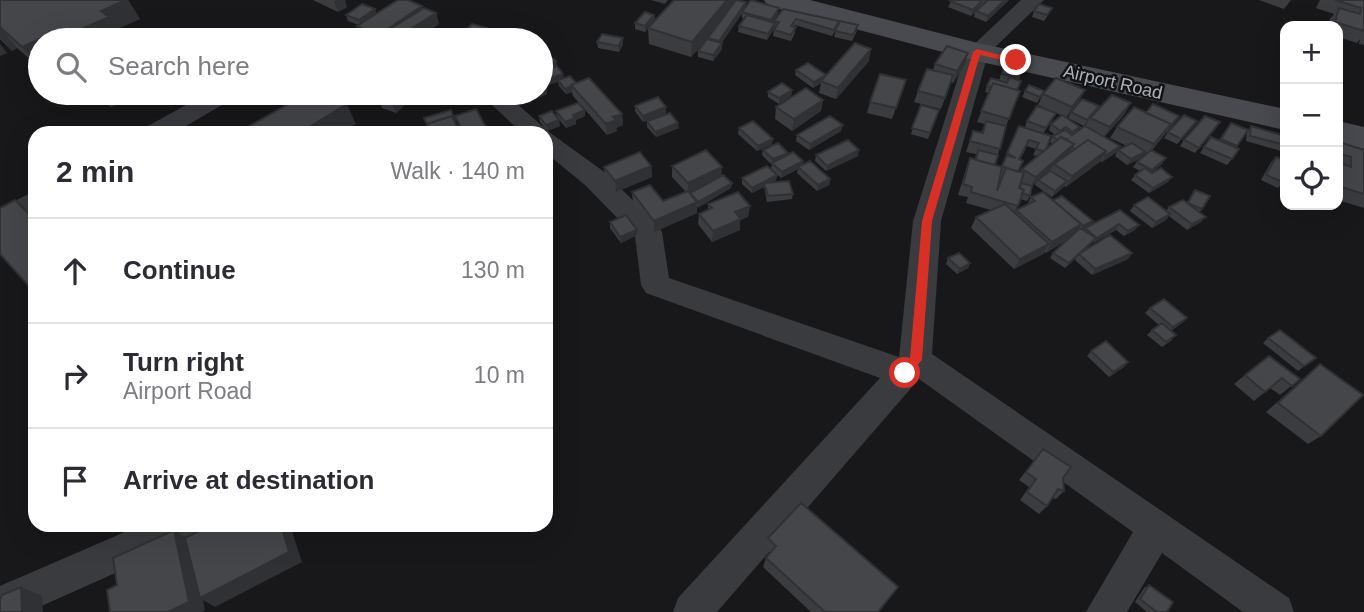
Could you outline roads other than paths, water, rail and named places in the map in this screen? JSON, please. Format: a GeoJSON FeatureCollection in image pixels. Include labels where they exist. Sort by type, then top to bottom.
{"type":"FeatureCollection","features":[{"type":"Feature","properties":{"kind":"main road","name":"Airport Road"},"geometry":{"type":"LineString","coordinates":[[778,0],[977,52],[1280,119]]}},
{"type":"Feature","properties":{"kind":"main road"},"geometry":{"type":"LineString","coordinates":[[1343,133],[1364,138]]}},
{"type":"Feature","properties":{"kind":"street"},"geometry":{"type":"LineString","coordinates":[[692,612],[910,366],[927,221],[977,52],[1033,0]]}},
{"type":"Feature","properties":{"kind":"street"},"geometry":{"type":"LineString","coordinates":[[167,126],[205,105]]}},
{"type":"Feature","properties":{"kind":"street"},"geometry":{"type":"LineString","coordinates":[[505,105],[529,126]]}},
{"type":"Feature","properties":{"kind":"street"},"geometry":{"type":"LineString","coordinates":[[553,146],[594,178],[648,232],[656,285],[681,296],[730,310],[810,342],[910,366],[1157,527],[1275,612]]}},
{"type":"Feature","properties":{"kind":"street"},"geometry":{"type":"LineString","coordinates":[[0,220],[28,205]]}},
{"type":"Feature","properties":{"kind":"street"},"geometry":{"type":"LineString","coordinates":[[1105,612],[1157,527]]}},
{"type":"Feature","properties":{"kind":"street"},"geometry":{"type":"LineString","coordinates":[[0,605],[167,532]]}}]}
